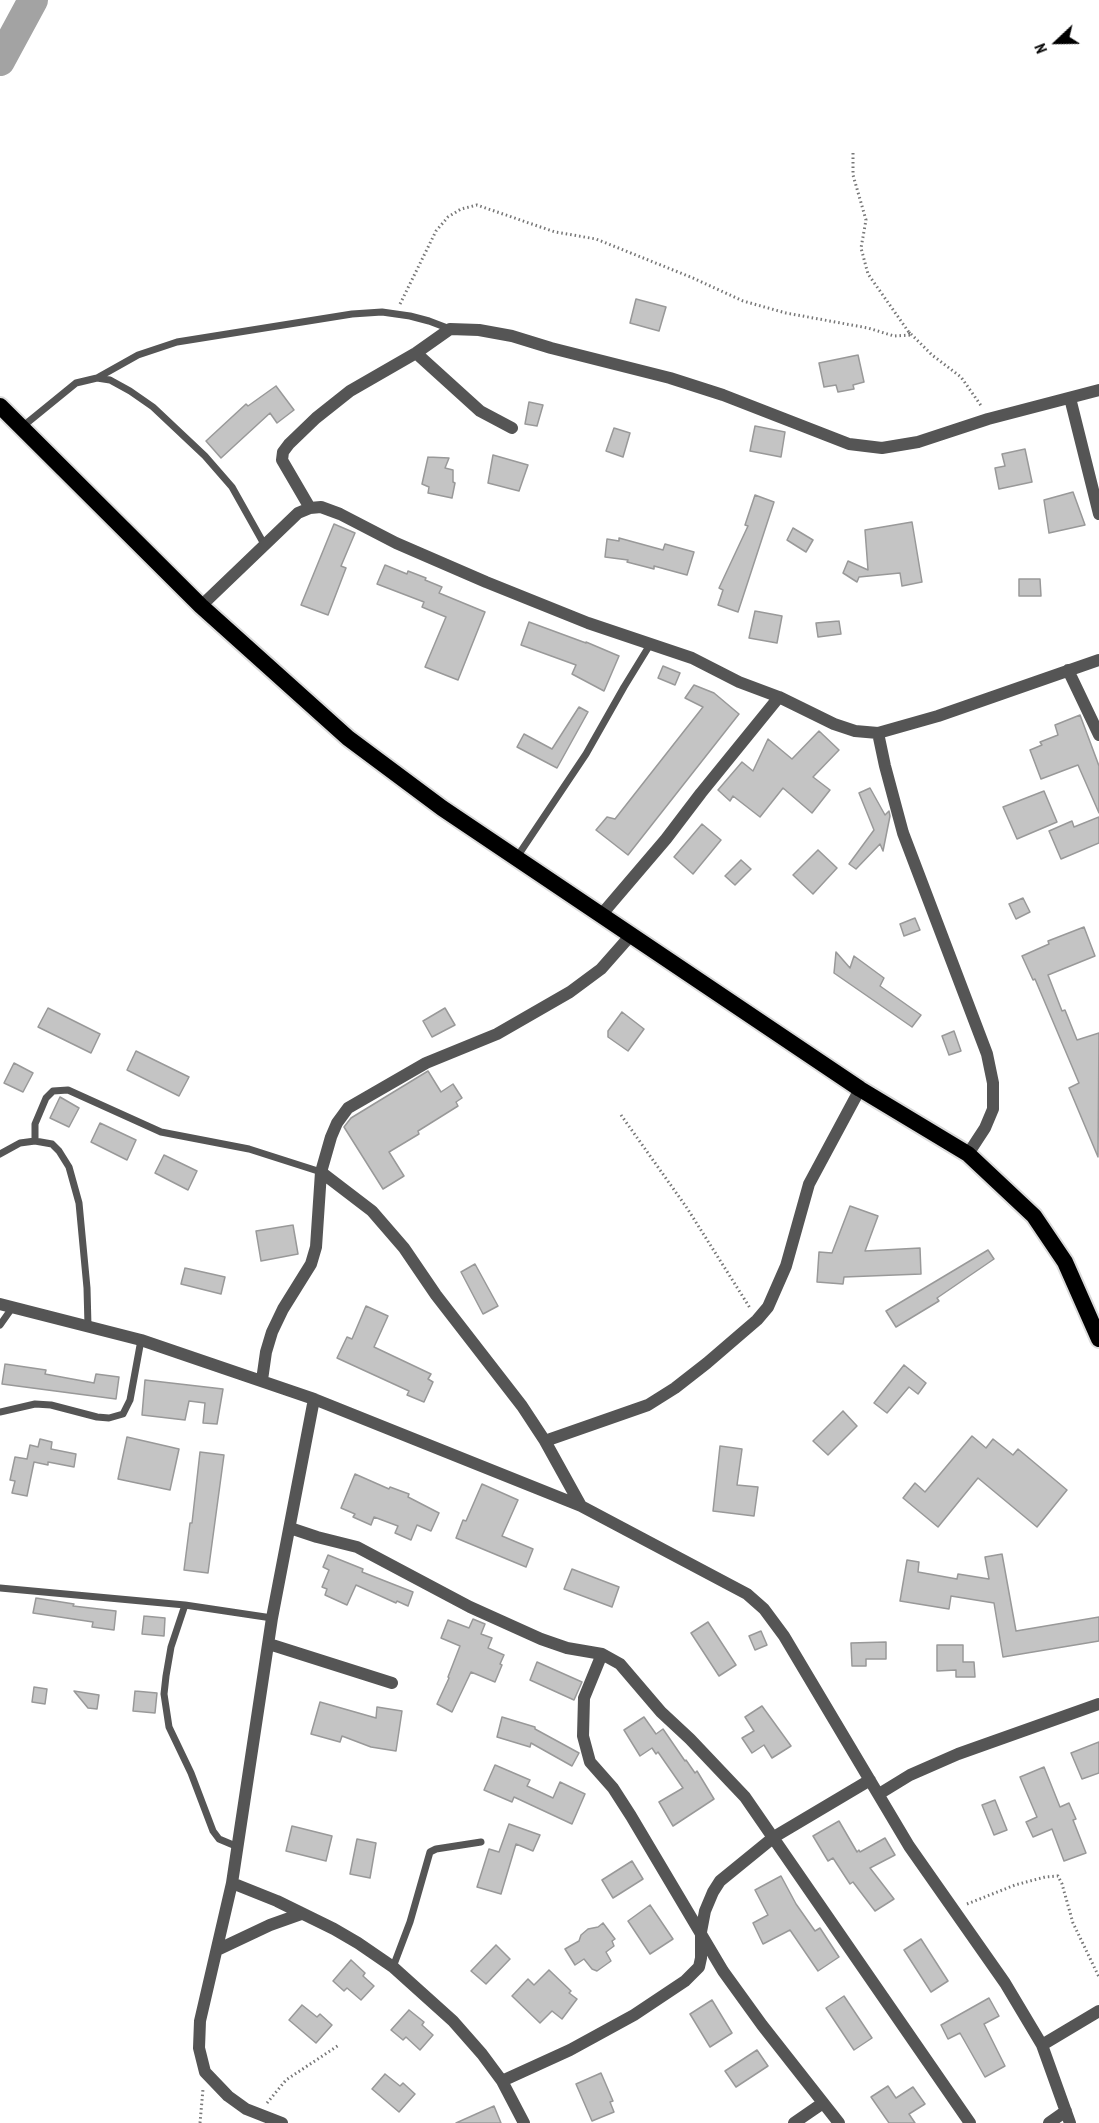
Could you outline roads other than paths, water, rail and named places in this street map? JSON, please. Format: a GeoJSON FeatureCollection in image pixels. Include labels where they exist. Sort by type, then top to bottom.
{"type":"FeatureCollection","features":[{"type":"Feature","properties":{"kind":"highway"},"geometry":{"type":"LineString","coordinates":[[0,406],[201,606],[348,738],[442,808],[860,1089],[968,1154],[1034,1216],[1065,1262],[1099,1339]]}},
{"type":"Feature","properties":{"kind":"street"},"geometry":{"type":"LineString","coordinates":[[310,508],[284,465],[283,452],[316,418],[343,396],[416,353],[450,329],[479,330],[512,336],[670,378],[723,395],[849,444],[882,448],[918,442],[988,419],[1099,390]]}},
{"type":"Feature","properties":{"kind":"street"},"geometry":{"type":"LineString","coordinates":[[416,353],[480,411],[512,428]]}},
{"type":"Feature","properties":{"kind":"street"},"geometry":{"type":"LineString","coordinates":[[1070,398],[1099,514]]}},
{"type":"Feature","properties":{"kind":"street"},"geometry":{"type":"LineString","coordinates":[[201,606],[298,513],[310,508],[321,507],[486,582],[588,623],[692,658],[739,682],[834,724],[855,730],[878,733],[938,716],[1099,660]]}},
{"type":"Feature","properties":{"kind":"street"},"geometry":{"type":"LineString","coordinates":[[1068,670],[1099,735]]}},
{"type":"Feature","properties":{"kind":"street"},"geometry":{"type":"LineString","coordinates":[[602,914],[666,839],[778,698]]}},
{"type":"Feature","properties":{"kind":"street"},"geometry":{"type":"LineString","coordinates":[[878,733],[903,833],[987,1054],[993,1083],[993,1109],[985,1128],[968,1154]]}},
{"type":"Feature","properties":{"kind":"street"},"geometry":{"type":"LineString","coordinates":[[262,1380],[272,1332],[283,1309],[311,1264],[316,1247],[321,1172],[331,1137],[348,1108],[426,1063],[497,1034],[570,992],[601,969],[631,934]]}},
{"type":"Feature","properties":{"kind":"street"},"geometry":{"type":"LineString","coordinates":[[545,1441],[648,1405],[699,1370],[757,1320],[768,1306],[786,1266],[809,1184],[860,1089]]}},
{"type":"Feature","properties":{"kind":"street"},"geometry":{"type":"LineString","coordinates":[[321,1172],[372,1211],[404,1248],[436,1295],[522,1406],[545,1441],[581,1506]]}},
{"type":"Feature","properties":{"kind":"street"},"geometry":{"type":"LineString","coordinates":[[6,1306],[141,1340],[314,1399],[581,1506],[747,1594],[764,1609],[784,1636],[909,1846],[1005,1983],[1042,2045],[1068,2117],[1048,2123]]}},
{"type":"Feature","properties":{"kind":"street"},"geometry":{"type":"LineString","coordinates":[[282,2123],[246,2109],[228,2096],[205,2072],[199,2048],[200,2020],[232,1883],[273,1618],[314,1399]]}},
{"type":"Feature","properties":{"kind":"street"},"geometry":{"type":"LineString","coordinates":[[290,1528],[357,1547],[470,1606],[541,1639],[567,1648],[602,1654],[620,1664],[662,1712],[745,1797],[970,2123]]}},
{"type":"Feature","properties":{"kind":"street"},"geometry":{"type":"LineString","coordinates":[[269,1644],[392,1683]]}},
{"type":"Feature","properties":{"kind":"street"},"geometry":{"type":"LineString","coordinates":[[602,1654],[584,1698],[583,1736],[590,1762],[613,1788],[736,1989],[839,2123]]}},
{"type":"Feature","properties":{"kind":"street"},"geometry":{"type":"LineString","coordinates":[[879,1794],[910,1775],[958,1754],[1099,1704]]}},
{"type":"Feature","properties":{"kind":"street"},"geometry":{"type":"LineString","coordinates":[[502,2082],[570,2050],[634,2015],[685,1982],[699,1966],[701,1932],[713,1892],[720,1881],[774,1837],[870,1780]]}},
{"type":"Feature","properties":{"kind":"street"},"geometry":{"type":"LineString","coordinates":[[232,1883],[277,1901],[358,1943],[393,1967],[453,2021],[482,2054],[502,2082],[524,2123]]}},
{"type":"Feature","properties":{"kind":"street"},"geometry":{"type":"LineString","coordinates":[[217,1950],[270,1925],[301,1914]]}},
{"type":"Feature","properties":{"kind":"street"},"geometry":{"type":"LineString","coordinates":[[1042,2045],[1099,2012]]}},
{"type":"Feature","properties":{"kind":"street"},"geometry":{"type":"LineString","coordinates":[[794,2123],[823,2103]]}},
{"type":"Feature","properties":{"kind":"lane"},"geometry":{"type":"LineString","coordinates":[[97,378],[138,355],[177,342],[352,314],[382,312],[429,321],[450,329]]}},
{"type":"Feature","properties":{"kind":"lane"},"geometry":{"type":"LineString","coordinates":[[22,427],[71,386],[82,380],[97,378],[110,380],[153,407],[188,439],[232,487],[264,544]]}},
{"type":"Feature","properties":{"kind":"lane"},"geometry":{"type":"LineString","coordinates":[[517,857],[586,754],[651,643]]}},
{"type":"Feature","properties":{"kind":"lane"},"geometry":{"type":"LineString","coordinates":[[35,1141],[35,1124],[46,1098],[53,1091],[68,1090],[161,1131],[249,1149],[321,1172]]}},
{"type":"Feature","properties":{"kind":"lane"},"geometry":{"type":"LineString","coordinates":[[0,1154],[20,1143],[35,1141],[52,1144],[72,1174],[79,1203],[88,1326]]}},
{"type":"Feature","properties":{"kind":"lane"},"geometry":{"type":"LineString","coordinates":[[0,1325],[6,1306]]}},
{"type":"Feature","properties":{"kind":"lane"},"geometry":{"type":"LineString","coordinates":[[0,1412],[35,1404],[98,1417],[109,1418],[123,1414],[130,1400],[141,1340]]}},
{"type":"Feature","properties":{"kind":"lane"},"geometry":{"type":"LineString","coordinates":[[0,1588],[185,1605],[273,1618]]}},
{"type":"Feature","properties":{"kind":"lane"},"geometry":{"type":"LineString","coordinates":[[185,1605],[171,1647],[166,1676],[164,1694],[167,1717],[172,1735],[191,1773],[213,1830],[219,1839],[238,1847]]}},
{"type":"Feature","properties":{"kind":"lane"},"geometry":{"type":"LineString","coordinates":[[393,1967],[410,1922],[430,1852],[481,1842]]}},
{"type":"Feature","properties":{"kind":"waterway"},"geometry":{"type":"LineString","coordinates":[[0,61],[33,0]]}}]}
